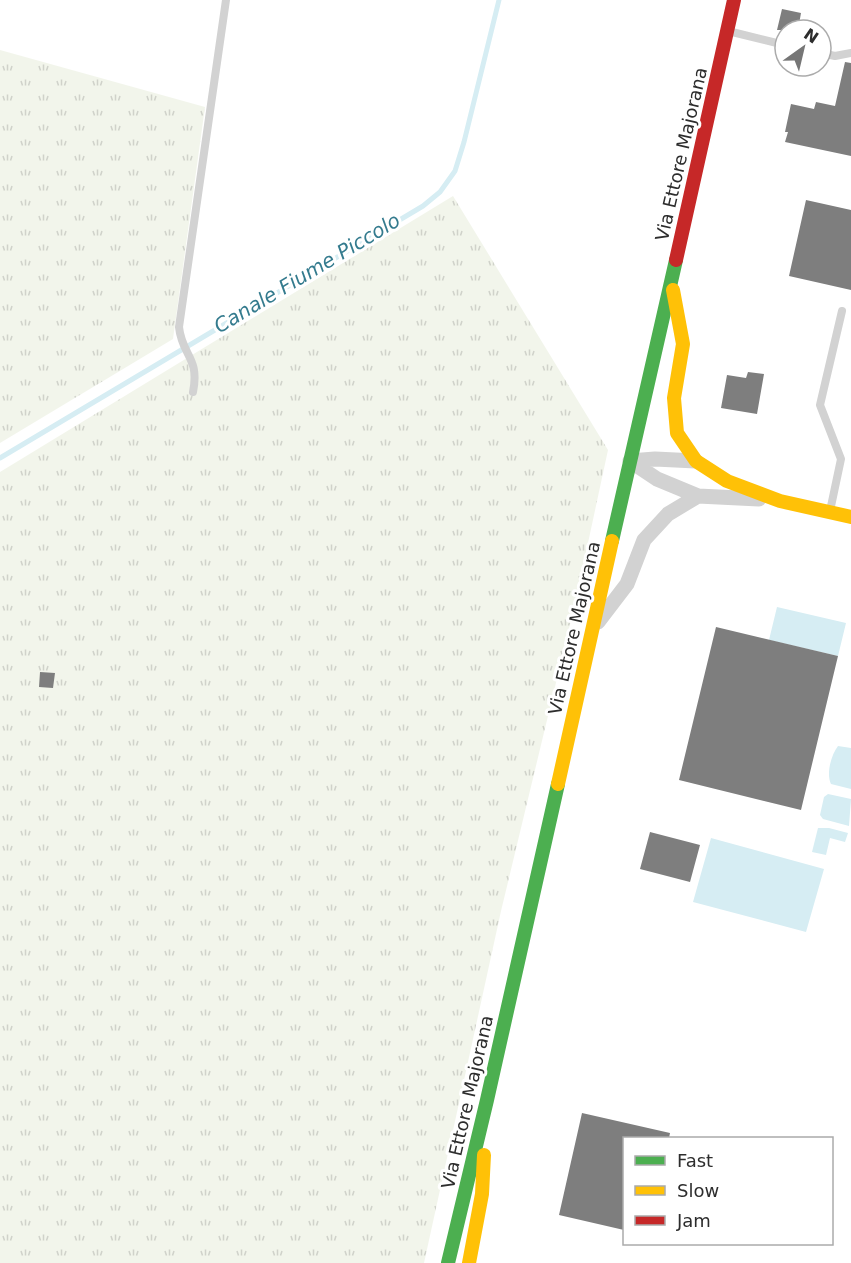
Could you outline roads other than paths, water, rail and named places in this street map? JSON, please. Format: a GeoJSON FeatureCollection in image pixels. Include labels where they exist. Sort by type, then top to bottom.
{"type":"FeatureCollection","features":[{"type":"Feature","properties":{"kind":"main road","name":"Via Ettore Majorana"},"geometry":{"type":"LineString","coordinates":[[448,1263],[487,1100],[734,0]]}},
{"type":"Feature","properties":{"kind":"main road"},"geometry":{"type":"LineString","coordinates":[[671,280],[683,344],[674,398],[677,432],[696,461],[727,482],[780,501],[851,517]]}},
{"type":"Feature","properties":{"kind":"main road"},"geometry":{"type":"LineString","coordinates":[[448,1201],[487,1100]]}},
{"type":"Feature","properties":{"kind":"main road"},"geometry":{"type":"LineString","coordinates":[[469,1263],[482,1194],[487,1100]]}},
{"type":"Feature","properties":{"kind":"street"},"geometry":{"type":"LineString","coordinates":[[630,461],[655,459],[696,461]]}},
{"type":"Feature","properties":{"kind":"street"},"geometry":{"type":"LineString","coordinates":[[630,461],[657,479],[698,496],[780,501]]}},
{"type":"Feature","properties":{"kind":"street"},"geometry":{"type":"LineString","coordinates":[[591,631],[627,584],[644,540],[668,514],[698,496]]}},
{"type":"Feature","properties":{"kind":"lane"},"geometry":{"type":"LineString","coordinates":[[193,392],[196,375],[193,361],[180,338],[179,327],[226,0]]}},
{"type":"Feature","properties":{"kind":"lane"},"geometry":{"type":"LineString","coordinates":[[727,31],[773,42]]}},
{"type":"Feature","properties":{"kind":"lane"},"geometry":{"type":"LineString","coordinates":[[833,56],[851,53]]}},
{"type":"Feature","properties":{"kind":"lane"},"geometry":{"type":"LineString","coordinates":[[830,512],[842,459],[820,405],[842,311]]}},
{"type":"Feature","properties":{"kind":"water"},"geometry":{"type":"Polygon","coordinates":[[[777,607],[846,623],[838,656],[769,640],[777,607]]]}},
{"type":"Feature","properties":{"kind":"water"},"geometry":{"type":"Polygon","coordinates":[[[838,746],[851,748],[851,789],[831,784],[830,765],[838,746]]]}},
{"type":"Feature","properties":{"kind":"water"},"geometry":{"type":"Polygon","coordinates":[[[828,794],[851,799],[849,826],[823,819],[820,815],[824,797],[828,794]]]}},
{"type":"Feature","properties":{"kind":"water"},"geometry":{"type":"Polygon","coordinates":[[[818,828],[829,828],[848,833],[845,842],[830,838],[826,855],[812,852],[818,828]]]}},
{"type":"Feature","properties":{"kind":"water"},"geometry":{"type":"Polygon","coordinates":[[[711,838],[824,869],[806,932],[693,902],[711,838]]]}},
{"type":"Feature","properties":{"kind":"waterway","name":"Canale Fiume Piccolo"},"geometry":{"type":"LineString","coordinates":[[0,458],[423,206],[440,192],[455,171],[464,142],[499,0]]}}]}
